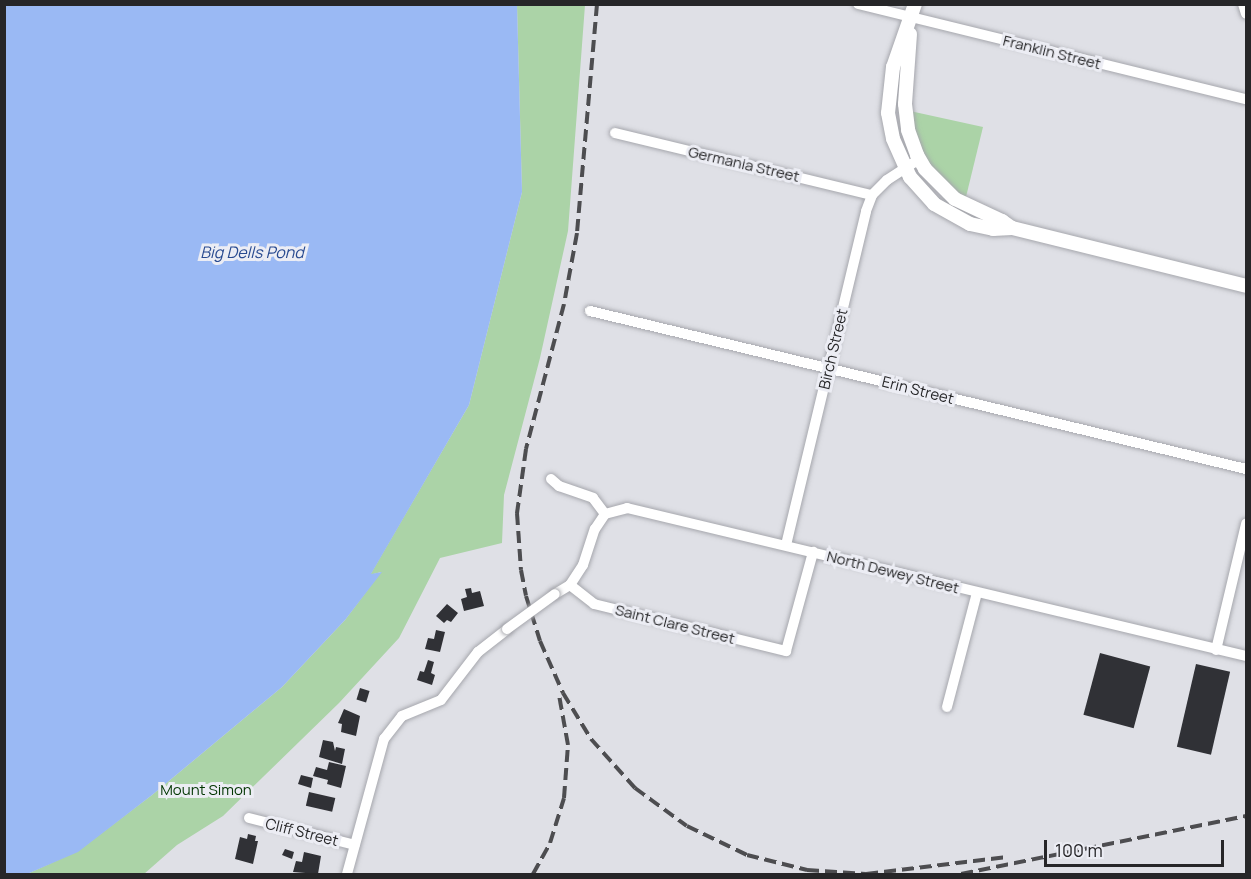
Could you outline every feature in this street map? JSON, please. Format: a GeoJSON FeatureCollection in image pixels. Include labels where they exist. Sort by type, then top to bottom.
{"type":"FeatureCollection","features":[{"type":"Feature","properties":{"kind":"main road"},"geometry":{"type":"LineString","coordinates":[[913,11],[905,104],[908,130],[919,159],[941,188],[955,199],[1012,228]]}},
{"type":"Feature","properties":{"kind":"main road"},"geometry":{"type":"LineString","coordinates":[[913,11],[893,67],[888,105],[893,139],[905,168],[925,195],[954,216],[985,228],[1012,228],[1246,286]]}},
{"type":"Feature","properties":{"kind":"street","name":"Franklin Street"},"geometry":{"type":"LineString","coordinates":[[858,4],[913,11],[1246,99]]}},
{"type":"Feature","properties":{"kind":"street"},"geometry":{"type":"LineString","coordinates":[[1243,4],[1246,14]]}},
{"type":"Feature","properties":{"kind":"street","name":"Germania Street"},"geometry":{"type":"LineString","coordinates":[[615,133],[872,195]]}},
{"type":"Feature","properties":{"kind":"street"},"geometry":{"type":"LineString","coordinates":[[872,195],[887,180],[919,159]]}},
{"type":"Feature","properties":{"kind":"street","name":"Birch Street"},"geometry":{"type":"LineString","coordinates":[[786,545],[866,211],[872,195]]}},
{"type":"Feature","properties":{"kind":"street","name":"Erin Street"},"geometry":{"type":"LineString","coordinates":[[590,311],[1246,469]]}},
{"type":"Feature","properties":{"kind":"street"},"geometry":{"type":"LineString","coordinates":[[347,874],[384,739],[402,716],[441,700],[478,652],[570,585],[583,565],[595,529],[605,514],[593,498],[559,486],[551,478]]}},
{"type":"Feature","properties":{"kind":"street","name":"North Dewey Street"},"geometry":{"type":"LineString","coordinates":[[605,514],[627,508],[1246,656]]}},
{"type":"Feature","properties":{"kind":"street"},"geometry":{"type":"LineString","coordinates":[[1216,650],[1246,524]]}},
{"type":"Feature","properties":{"kind":"street","name":"Saint Clare Street"},"geometry":{"type":"LineString","coordinates":[[570,585],[594,604],[786,651],[813,552]]}},
{"type":"Feature","properties":{"kind":"street"},"geometry":{"type":"LineString","coordinates":[[947,707],[977,593]]}},
{"type":"Feature","properties":{"kind":"street","name":"Cliff Street"},"geometry":{"type":"LineString","coordinates":[[249,819],[355,845]]}},
{"type":"Feature","properties":{"kind":"green space","name":"Mount Simon"},"geometry":{"type":"Polygon","coordinates":[[[517,5],[585,5],[568,231],[540,358],[504,495],[502,543],[440,558],[399,638],[339,703],[223,816],[177,845],[144,874],[27,874],[78,851],[152,795],[282,687],[345,620],[381,572],[370,575],[469,405],[522,192],[517,5]]]}},
{"type":"Feature","properties":{"kind":"green space"},"geometry":{"type":"Polygon","coordinates":[[[910,111],[983,127],[965,201],[933,171],[917,141],[910,111]]]}},
{"type":"Feature","properties":{"kind":"water","name":"Big Dells Pond"},"geometry":{"type":"Polygon","coordinates":[[[5,4],[517,5],[522,192],[469,405],[371,574],[382,572],[345,620],[282,687],[152,795],[78,852],[27,874],[4,874],[5,4]]]}},
{"type":"Feature","properties":{"kind":"building"},"geometry":{"type":"Polygon","coordinates":[[[471,588],[472,593],[480,591],[484,606],[464,611],[461,599],[467,597],[465,589],[471,588]]]}},
{"type":"Feature","properties":{"kind":"building"},"geometry":{"type":"Polygon","coordinates":[[[447,604],[458,613],[451,622],[447,620],[444,623],[436,616],[447,604]]]}},
{"type":"Feature","properties":{"kind":"building"},"geometry":{"type":"Polygon","coordinates":[[[436,630],[445,632],[440,652],[425,649],[428,638],[434,639],[436,630]]]}},
{"type":"Feature","properties":{"kind":"building"},"geometry":{"type":"Polygon","coordinates":[[[1100,653],[1150,666],[1134,728],[1083,715],[1100,653]]]}},
{"type":"Feature","properties":{"kind":"building"},"geometry":{"type":"Polygon","coordinates":[[[428,660],[434,662],[431,673],[435,675],[432,685],[417,680],[420,671],[424,672],[428,660]]]}},
{"type":"Feature","properties":{"kind":"building"},"geometry":{"type":"Polygon","coordinates":[[[1196,664],[1230,672],[1211,755],[1177,747],[1196,664]]]}},
{"type":"Feature","properties":{"kind":"building"},"geometry":{"type":"Polygon","coordinates":[[[360,688],[370,691],[366,702],[356,699],[360,688]]]}},
{"type":"Feature","properties":{"kind":"building"},"geometry":{"type":"Polygon","coordinates":[[[344,709],[360,716],[356,736],[341,732],[342,724],[338,723],[344,709]]]}},
{"type":"Feature","properties":{"kind":"building"},"geometry":{"type":"Polygon","coordinates":[[[323,740],[333,742],[335,751],[336,747],[345,749],[342,764],[319,757],[323,740]]]}},
{"type":"Feature","properties":{"kind":"building"},"geometry":{"type":"Polygon","coordinates":[[[329,762],[346,766],[341,788],[327,784],[328,780],[313,776],[316,767],[327,770],[329,762]]]}},
{"type":"Feature","properties":{"kind":"building"},"geometry":{"type":"Polygon","coordinates":[[[301,775],[313,778],[311,788],[298,784],[301,775]]]}},
{"type":"Feature","properties":{"kind":"building"},"geometry":{"type":"Polygon","coordinates":[[[309,792],[335,798],[332,812],[306,806],[309,792]]]}},
{"type":"Feature","properties":{"kind":"building"},"geometry":{"type":"Polygon","coordinates":[[[248,834],[256,836],[255,841],[258,841],[253,864],[235,859],[240,837],[247,839],[248,834]]]}},
{"type":"Feature","properties":{"kind":"building"},"geometry":{"type":"Polygon","coordinates":[[[285,849],[294,852],[292,859],[282,855],[285,849]]]}},
{"type":"Feature","properties":{"kind":"building"},"geometry":{"type":"Polygon","coordinates":[[[304,852],[321,856],[318,874],[293,872],[296,861],[302,862],[304,852]]]}},
{"type":"Feature","properties":{"kind":"railway"},"geometry":{"type":"LineString","coordinates":[[597,4],[577,233],[564,304],[526,449],[517,513],[521,570],[526,596],[540,641],[563,693],[591,739],[635,788],[687,826],[747,855],[807,870],[866,874],[1007,857]]}},
{"type":"Feature","properties":{"kind":"railway"},"geometry":{"type":"LineString","coordinates":[[533,874],[550,843],[564,798],[568,745],[559,695]]}},
{"type":"Feature","properties":{"kind":"railway"},"geometry":{"type":"LineString","coordinates":[[961,874],[1246,816]]}}]}
